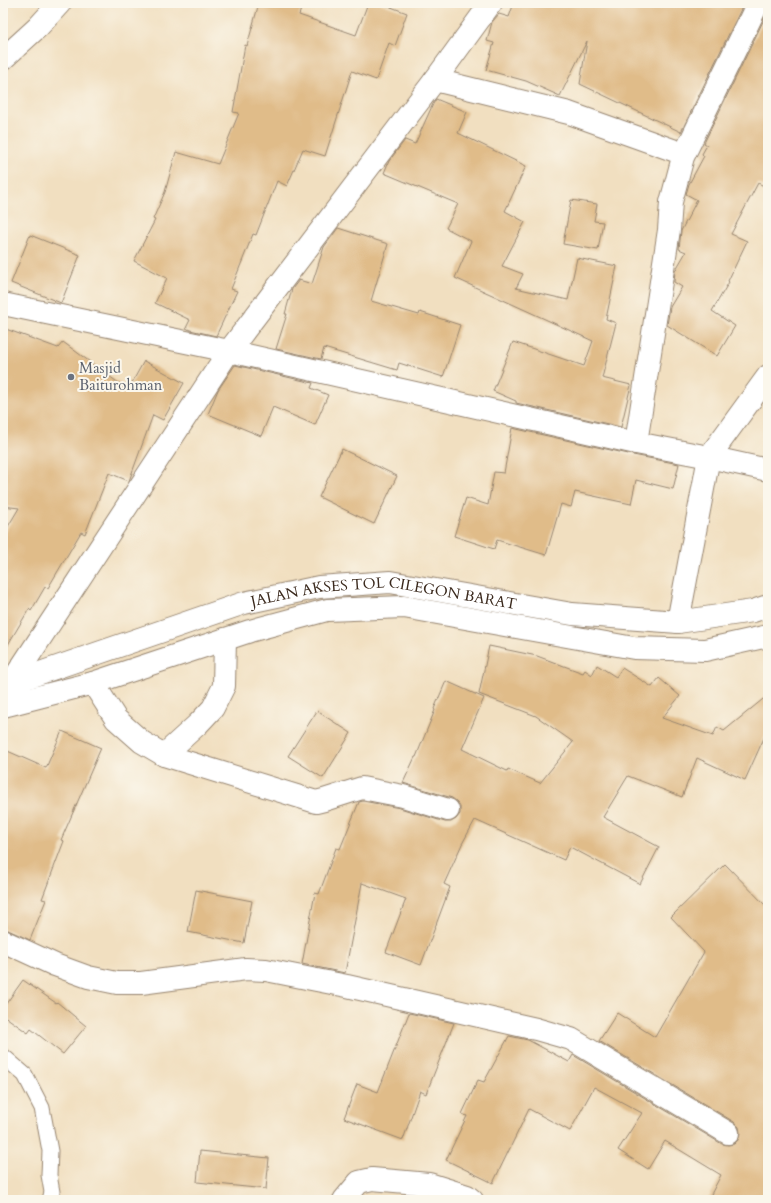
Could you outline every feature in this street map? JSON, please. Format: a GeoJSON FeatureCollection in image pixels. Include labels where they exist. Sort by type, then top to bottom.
{"type":"FeatureCollection","features":[{"type":"Feature","properties":{"kind":"main road"},"geometry":{"type":"LineString","coordinates":[[3,59],[38,27],[60,3]]}},
{"type":"Feature","properties":{"kind":"main road"},"geometry":{"type":"LineString","coordinates":[[6,687],[229,351],[435,80],[490,3]]}},
{"type":"Feature","properties":{"kind":"main road"},"geometry":{"type":"LineString","coordinates":[[636,443],[671,202],[684,154],[758,3]]}},
{"type":"Feature","properties":{"kind":"main road"},"geometry":{"type":"LineString","coordinates":[[435,80],[569,113],[684,154]]}},
{"type":"Feature","properties":{"kind":"main road"},"geometry":{"type":"LineString","coordinates":[[3,304],[229,351],[636,443],[768,470]]}},
{"type":"Feature","properties":{"kind":"main road"},"geometry":{"type":"LineString","coordinates":[[678,622],[709,457],[768,376]]}},
{"type":"Feature","properties":{"kind":"main road","name":"JALAN AKSES TOL CILEGON BARAT"},"geometry":{"type":"LineString","coordinates":[[6,687],[244,603],[319,587],[390,582],[572,614],[678,622],[753,611],[768,606]]}},
{"type":"Feature","properties":{"kind":"main road"},"geometry":{"type":"LineString","coordinates":[[3,706],[93,683],[250,631],[327,610],[404,606],[634,648],[705,650],[768,636]]}},
{"type":"Feature","properties":{"kind":"main road"},"geometry":{"type":"LineString","coordinates":[[164,755],[213,708],[224,686],[225,639]]}},
{"type":"Feature","properties":{"kind":"main road"},"geometry":{"type":"LineString","coordinates":[[93,683],[116,718],[142,742],[164,755],[316,802],[362,788],[402,796],[448,810]]}},
{"type":"Feature","properties":{"kind":"main road"},"geometry":{"type":"LineString","coordinates":[[3,941],[55,965],[88,977],[117,983],[141,983],[246,969],[266,970],[347,986],[536,1029],[571,1039],[728,1133]]}},
{"type":"Feature","properties":{"kind":"main road"},"geometry":{"type":"LineString","coordinates":[[344,1200],[359,1182],[372,1179],[429,1184],[467,1196],[472,1200]]}},
{"type":"Feature","properties":{"kind":"lane"},"geometry":{"type":"LineString","coordinates":[[3,1056],[25,1074],[42,1108],[50,1152],[49,1175],[52,1192],[50,1200]]}},
{"type":"Feature","properties":{"kind":"building"},"geometry":{"type":"Polygon","coordinates":[[[259,3],[303,3],[299,15],[356,35],[368,3],[380,3],[407,13],[395,46],[389,43],[376,80],[352,71],[325,156],[303,149],[287,186],[277,181],[256,235],[253,234],[231,289],[237,291],[216,336],[186,328],[190,320],[155,303],[167,278],[134,261],[155,220],[153,219],[165,192],[176,152],[218,164],[239,113],[233,112],[245,45],[247,46],[259,3]]]}},
{"type":"Feature","properties":{"kind":"building"},"geometry":{"type":"Polygon","coordinates":[[[514,3],[744,3],[681,132],[580,84],[587,41],[560,96],[526,81],[486,70],[494,43],[487,41],[492,22],[499,14],[509,17],[514,3]]]}},
{"type":"Feature","properties":{"kind":"building"},"geometry":{"type":"Polygon","coordinates":[[[768,11],[768,188],[758,183],[731,234],[747,241],[728,281],[729,282],[712,311],[735,326],[717,356],[667,325],[670,307],[682,287],[674,282],[675,271],[686,252],[679,249],[681,231],[697,200],[686,194],[689,184],[704,156],[702,154],[707,145],[704,143],[768,11]]]}},
{"type":"Feature","properties":{"kind":"building"},"geometry":{"type":"Polygon","coordinates":[[[436,99],[467,112],[458,133],[526,166],[505,211],[525,222],[502,266],[523,274],[516,288],[568,300],[577,258],[617,266],[606,319],[616,323],[602,378],[631,385],[621,427],[516,403],[516,401],[493,391],[513,342],[584,366],[593,341],[455,278],[471,241],[446,228],[458,204],[384,173],[389,161],[405,140],[415,144],[436,99]]]}},
{"type":"Feature","properties":{"kind":"building"},"geometry":{"type":"Polygon","coordinates":[[[571,200],[597,204],[594,221],[603,222],[598,250],[563,244],[571,200]]]}},
{"type":"Feature","properties":{"kind":"building"},"geometry":{"type":"Polygon","coordinates":[[[338,228],[388,244],[371,301],[419,315],[420,312],[460,325],[443,377],[399,363],[397,370],[324,348],[321,359],[276,349],[287,314],[285,314],[292,289],[299,280],[312,284],[324,247],[338,228]]]}},
{"type":"Feature","properties":{"kind":"building"},"geometry":{"type":"Polygon","coordinates":[[[30,235],[80,255],[61,303],[11,283],[30,235]]]}},
{"type":"Feature","properties":{"kind":"building"},"geometry":{"type":"Polygon","coordinates":[[[3,328],[58,348],[63,342],[128,390],[144,361],[184,383],[163,420],[153,415],[129,481],[109,473],[85,534],[81,532],[48,588],[45,587],[31,611],[29,609],[3,653],[3,535],[19,508],[3,506],[3,328]]]}},
{"type":"Feature","properties":{"kind":"building"},"geometry":{"type":"Polygon","coordinates":[[[235,365],[313,383],[311,388],[328,395],[315,425],[273,407],[261,436],[208,414],[218,390],[235,365]]]}},
{"type":"Feature","properties":{"kind":"building"},"geometry":{"type":"Polygon","coordinates":[[[512,428],[679,464],[673,489],[636,480],[631,504],[575,492],[571,507],[561,504],[546,555],[497,540],[494,549],[454,536],[466,498],[488,505],[494,472],[504,473],[512,428]]]}},
{"type":"Feature","properties":{"kind":"building"},"geometry":{"type":"Polygon","coordinates":[[[342,449],[397,476],[374,524],[319,497],[342,449]]]}},
{"type":"Feature","properties":{"kind":"building"},"geometry":{"type":"Polygon","coordinates":[[[489,646],[537,656],[583,673],[585,670],[592,675],[597,665],[616,677],[622,668],[652,687],[659,678],[680,696],[662,718],[713,736],[717,727],[724,731],[768,695],[768,729],[745,780],[697,758],[682,797],[628,776],[603,817],[659,847],[640,884],[570,847],[564,860],[475,820],[462,844],[444,884],[450,887],[421,965],[386,952],[406,899],[362,883],[345,973],[302,964],[315,893],[319,894],[336,848],[340,849],[359,802],[363,801],[400,808],[445,822],[451,822],[460,814],[460,807],[452,798],[403,783],[416,757],[446,681],[484,698],[462,749],[507,771],[508,769],[540,783],[573,742],[536,716],[479,694],[489,646]]]}},
{"type":"Feature","properties":{"kind":"building"},"geometry":{"type":"Polygon","coordinates":[[[317,711],[351,733],[323,778],[288,756],[317,711]]]}},
{"type":"Feature","properties":{"kind":"building"},"geometry":{"type":"Polygon","coordinates":[[[62,731],[101,748],[61,840],[64,841],[42,899],[46,900],[30,940],[3,929],[3,749],[46,768],[62,731]]]}},
{"type":"Feature","properties":{"kind":"building"},"geometry":{"type":"Polygon","coordinates":[[[725,864],[768,908],[768,1200],[708,1200],[721,1175],[665,1141],[648,1169],[618,1150],[642,1113],[594,1087],[570,1131],[529,1109],[493,1183],[446,1160],[467,1116],[462,1114],[478,1080],[484,1082],[509,1036],[528,1040],[569,1062],[573,1055],[722,1144],[734,1144],[738,1140],[740,1133],[739,1127],[734,1122],[599,1041],[617,1013],[655,1037],[704,952],[671,917],[725,864]]]}},
{"type":"Feature","properties":{"kind":"building"},"geometry":{"type":"Polygon","coordinates":[[[196,890],[252,901],[244,943],[188,932],[196,890]]]}},
{"type":"Feature","properties":{"kind":"building"},"geometry":{"type":"Polygon","coordinates":[[[23,980],[56,1003],[57,1002],[86,1026],[63,1054],[31,1029],[28,1033],[3,1015],[3,1008],[23,980]]]}},
{"type":"Feature","properties":{"kind":"building"},"geometry":{"type":"Polygon","coordinates":[[[409,1013],[454,1023],[426,1094],[420,1091],[403,1140],[344,1118],[357,1084],[378,1092],[409,1013]]]}},
{"type":"Feature","properties":{"kind":"building"},"geometry":{"type":"Polygon","coordinates":[[[200,1151],[269,1158],[266,1189],[197,1182],[200,1151]]]}},
{"type":"Feature","properties":{"kind":"place","name":"Masjid Baiturohman"},"geometry":{"type":"Point","coordinates":[71,377]}}]}
